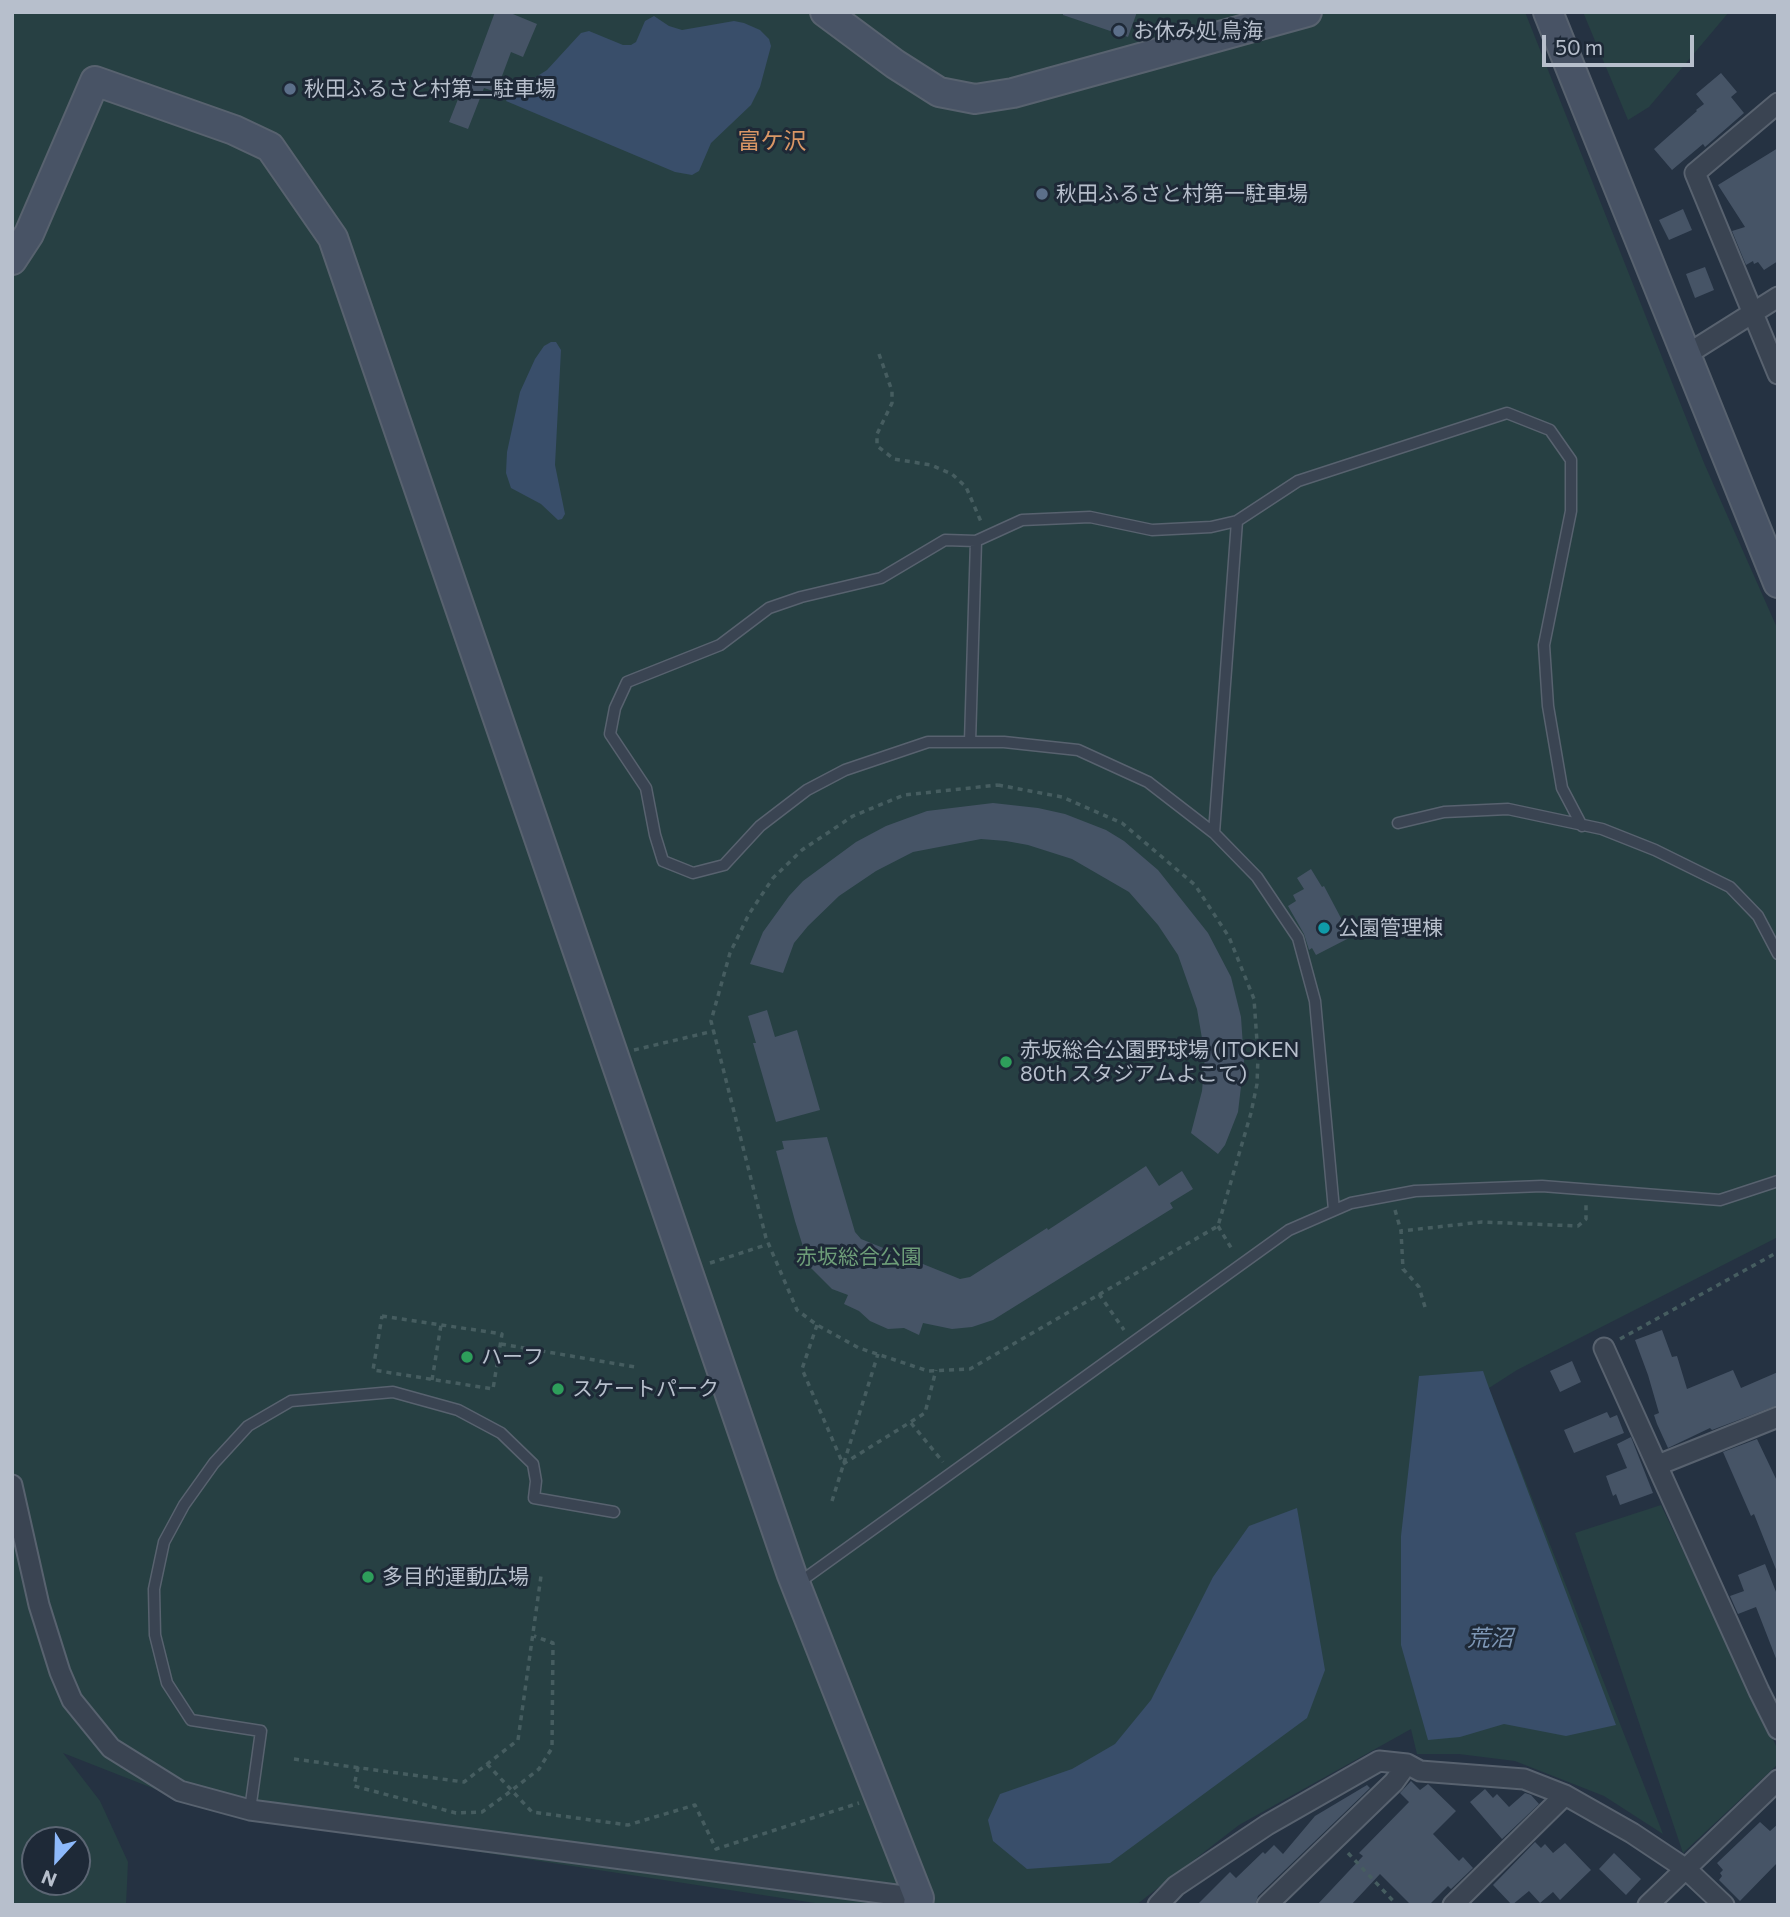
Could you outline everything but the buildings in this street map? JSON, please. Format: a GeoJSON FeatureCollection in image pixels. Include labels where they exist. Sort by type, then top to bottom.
{"type":"FeatureCollection","features":[{"type":"Feature","properties":{"kind":"street"},"geometry":{"type":"LineString","coordinates":[[825,12],[895,64],[939,92],[975,99],[1013,93],[1307,12]]}},
{"type":"Feature","properties":{"kind":"street"},"geometry":{"type":"LineString","coordinates":[[1548,12],[1778,583]]}},
{"type":"Feature","properties":{"kind":"street"},"geometry":{"type":"LineString","coordinates":[[12,260],[29,234],[95,81],[234,130],[270,147],[333,238],[796,1585],[918,1901],[250,1810],[180,1791],[111,1748],[72,1700],[60,1672],[39,1605],[12,1485]]}},
{"type":"Feature","properties":{"kind":"street"},"geometry":{"type":"LineString","coordinates":[[1778,103],[1695,173],[1778,374]]}},
{"type":"Feature","properties":{"kind":"street"},"geometry":{"type":"LineString","coordinates":[[1686,355],[1778,297]]}},
{"type":"Feature","properties":{"kind":"street"},"geometry":{"type":"LineString","coordinates":[[1604,1348],[1778,1729]]}},
{"type":"Feature","properties":{"kind":"street"},"geometry":{"type":"LineString","coordinates":[[1658,1465],[1777,1418]]}},
{"type":"Feature","properties":{"kind":"street"},"geometry":{"type":"LineString","coordinates":[[1158,1905],[1176,1886],[1267,1825],[1379,1761],[1407,1764],[1420,1771],[1524,1779],[1565,1795],[1632,1833],[1686,1869],[1724,1905]]}},
{"type":"Feature","properties":{"kind":"street"},"geometry":{"type":"LineString","coordinates":[[1267,1905],[1394,1782],[1407,1764]]}},
{"type":"Feature","properties":{"kind":"street"},"geometry":{"type":"LineString","coordinates":[[1648,1905],[1778,1780]]}},
{"type":"Feature","properties":{"kind":"street"},"geometry":{"type":"LineString","coordinates":[[1453,1905],[1565,1795]]}},
{"type":"Feature","properties":{"kind":"lane"},"geometry":{"type":"LineString","coordinates":[[1334,1210],[1315,1001],[1298,938],[1257,877],[1214,833],[1148,782],[1078,750],[1004,741],[928,742],[845,771],[807,790],[760,826],[724,864],[693,873],[663,861],[646,788],[610,734],[615,708],[627,682],[720,645],[769,608],[801,597],[881,578],[945,540],[975,541],[1022,520],[1090,517],[1152,530],[1211,527],[1237,521],[1298,481],[1507,413],[1550,430],[1571,460],[1571,511],[1544,645],[1548,706],[1562,788],[1582,825]]}},
{"type":"Feature","properties":{"kind":"lane"},"geometry":{"type":"LineString","coordinates":[[1214,833],[1237,521]]}},
{"type":"Feature","properties":{"kind":"lane"},"geometry":{"type":"LineString","coordinates":[[970,742],[975,541]]}},
{"type":"Feature","properties":{"kind":"lane"},"geometry":{"type":"LineString","coordinates":[[1398,824],[1444,812],[1508,809],[1602,829],[1655,850],[1730,887],[1758,916],[1778,954]]}},
{"type":"Feature","properties":{"kind":"lane"},"geometry":{"type":"LineString","coordinates":[[796,1585],[1289,1230],[1351,1203],[1415,1191],[1542,1186],[1720,1200],[1778,1181]]}},
{"type":"Feature","properties":{"kind":"lane"},"geometry":{"type":"LineString","coordinates":[[250,1810],[261,1731],[191,1720],[167,1683],[155,1636],[154,1589],[164,1542],[184,1505],[214,1463],[248,1426],[291,1401],[393,1392],[458,1410],[501,1433],[533,1464],[536,1480],[534,1498],[614,1512]]}},
{"type":"Feature","properties":{"kind":"path"},"geometry":{"type":"LineString","coordinates":[[879,354],[892,391],[892,403],[877,434],[877,446],[894,459],[931,465],[961,481],[987,536]]}},
{"type":"Feature","properties":{"kind":"path"},"geometry":{"type":"LineString","coordinates":[[998,785],[1062,797],[1122,823],[1195,885],[1229,937],[1254,999],[1257,1084],[1218,1226],[971,1369],[928,1371],[859,1348],[817,1325],[797,1310],[769,1244],[711,1021],[730,953],[749,914],[774,878],[802,850],[853,816],[904,795],[998,785]]}},
{"type":"Feature","properties":{"kind":"path"},"geometry":{"type":"LineString","coordinates":[[614,1054],[714,1031]]}},
{"type":"Feature","properties":{"kind":"path"},"geometry":{"type":"LineString","coordinates":[[1401,1231],[1482,1222],[1578,1226],[1586,1219],[1586,1190]]}},
{"type":"Feature","properties":{"kind":"path"},"geometry":{"type":"LineString","coordinates":[[1390,1195],[1401,1231],[1403,1269],[1419,1287],[1425,1307]]}},
{"type":"Feature","properties":{"kind":"path"},"geometry":{"type":"LineString","coordinates":[[1218,1226],[1241,1264]]}},
{"type":"Feature","properties":{"kind":"path"},"geometry":{"type":"LineString","coordinates":[[688,1270],[769,1244]]}},
{"type":"Feature","properties":{"kind":"path"},"geometry":{"type":"LineString","coordinates":[[1604,1348],[1778,1252]]}},
{"type":"Feature","properties":{"kind":"path"},"geometry":{"type":"LineString","coordinates":[[1099,1294],[1132,1342]]}},
{"type":"Feature","properties":{"kind":"path"},"geometry":{"type":"LineString","coordinates":[[382,1316],[502,1334],[501,1344],[493,1390],[373,1370],[382,1316]]}},
{"type":"Feature","properties":{"kind":"path"},"geometry":{"type":"LineString","coordinates":[[432,1380],[441,1325]]}},
{"type":"Feature","properties":{"kind":"path"},"geometry":{"type":"LineString","coordinates":[[817,1325],[802,1370],[844,1464]]}},
{"type":"Feature","properties":{"kind":"path"},"geometry":{"type":"LineString","coordinates":[[501,1344],[635,1367]]}},
{"type":"Feature","properties":{"kind":"path"},"geometry":{"type":"LineString","coordinates":[[832,1501],[878,1354]]}},
{"type":"Feature","properties":{"kind":"path"},"geometry":{"type":"LineString","coordinates":[[844,1464],[925,1413],[936,1370]]}},
{"type":"Feature","properties":{"kind":"path"},"geometry":{"type":"LineString","coordinates":[[911,1423],[951,1473]]}},
{"type":"Feature","properties":{"kind":"path"},"geometry":{"type":"LineString","coordinates":[[294,1759],[464,1782],[518,1740],[541,1576]]}},
{"type":"Feature","properties":{"kind":"path"},"geometry":{"type":"LineString","coordinates":[[358,1767],[354,1786],[456,1813],[482,1812],[511,1791],[539,1769],[552,1748],[553,1643],[534,1636]]}},
{"type":"Feature","properties":{"kind":"path"},"geometry":{"type":"LineString","coordinates":[[487,1764],[532,1812],[628,1825],[695,1805],[716,1849],[879,1796]]}},
{"type":"Feature","properties":{"kind":"path"},"geometry":{"type":"LineString","coordinates":[[1335,1839],[1397,1905]]}},
{"type":"Feature","properties":{"kind":"green space","name":"赤坂総合公園"},"geometry":{"type":"Polygon","coordinates":[[[12,12],[1525,12],[1704,463],[1778,630],[1778,1237],[1517,1370],[1489,1388],[1663,1834],[1604,1796],[1515,1761],[1459,1754],[1417,1754],[1411,1729],[1239,1825],[1136,1905],[828,1905],[211,1811],[63,1753],[100,1801],[128,1862],[126,1905],[12,1905],[12,12]]]}},
{"type":"Feature","properties":{"kind":"green space"},"geometry":{"type":"Polygon","coordinates":[[[1583,12],[1729,12],[1649,107],[1628,120],[1583,12]]]}},
{"type":"Feature","properties":{"kind":"green space"},"geometry":{"type":"Polygon","coordinates":[[[1661,1505],[1778,1750],[1777,1765],[1683,1853],[1575,1533],[1661,1505]]]}},
{"type":"Feature","properties":{"kind":"water"},"geometry":{"type":"Polygon","coordinates":[[[654,16],[669,26],[682,30],[734,21],[744,23],[760,30],[769,39],[771,46],[760,87],[751,105],[711,143],[699,171],[692,175],[675,172],[506,101],[509,94],[547,70],[581,33],[589,31],[623,45],[631,45],[636,42],[645,21],[654,16]]]}},
{"type":"Feature","properties":{"kind":"water"},"geometry":{"type":"Polygon","coordinates":[[[556,342],[561,350],[555,465],[565,514],[558,520],[541,504],[511,488],[506,473],[507,452],[520,392],[535,359],[544,346],[556,342]]]}},
{"type":"Feature","properties":{"kind":"water","name":"荒沼"},"geometry":{"type":"Polygon","coordinates":[[[1483,1371],[1616,1725],[1566,1736],[1504,1724],[1460,1737],[1428,1740],[1401,1645],[1401,1536],[1419,1376],[1483,1371]]]}},
{"type":"Feature","properties":{"kind":"water"},"geometry":{"type":"Polygon","coordinates":[[[1297,1508],[1325,1670],[1307,1718],[1110,1863],[1027,1869],[993,1841],[988,1820],[1000,1794],[1072,1769],[1115,1744],[1151,1700],[1213,1577],[1249,1526],[1297,1508]]]}},
{"type":"Feature","properties":{"kind":"place","name":"お休み処 鳥海"},"geometry":{"type":"Point","coordinates":[1119,31]}},
{"type":"Feature","properties":{"kind":"place","name":"秋田ふるさと村第二駐車場"},"geometry":{"type":"Point","coordinates":[290,89]}},
{"type":"Feature","properties":{"kind":"place","name":"秋田ふるさと村第一駐車場"},"geometry":{"type":"Point","coordinates":[1042,194]}},
{"type":"Feature","properties":{"kind":"place","name":"公園管理棟"},"geometry":{"type":"Point","coordinates":[1324,928]}},
{"type":"Feature","properties":{"kind":"place","name":"赤坂総合公園野球場 (ITOKEN 80th スタジアムよこて)"},"geometry":{"type":"Point","coordinates":[1006,1062]}},
{"type":"Feature","properties":{"kind":"place","name":"ハーフ"},"geometry":{"type":"Point","coordinates":[467,1357]}},
{"type":"Feature","properties":{"kind":"place","name":"スケートパーク"},"geometry":{"type":"Point","coordinates":[558,1389]}},
{"type":"Feature","properties":{"kind":"place","name":"多目的運動広場"},"geometry":{"type":"Point","coordinates":[368,1577]}},
{"type":"Feature","properties":{"kind":"district","name":"富ケ沢"},"geometry":{"type":"Point","coordinates":[772,141]}}]}
